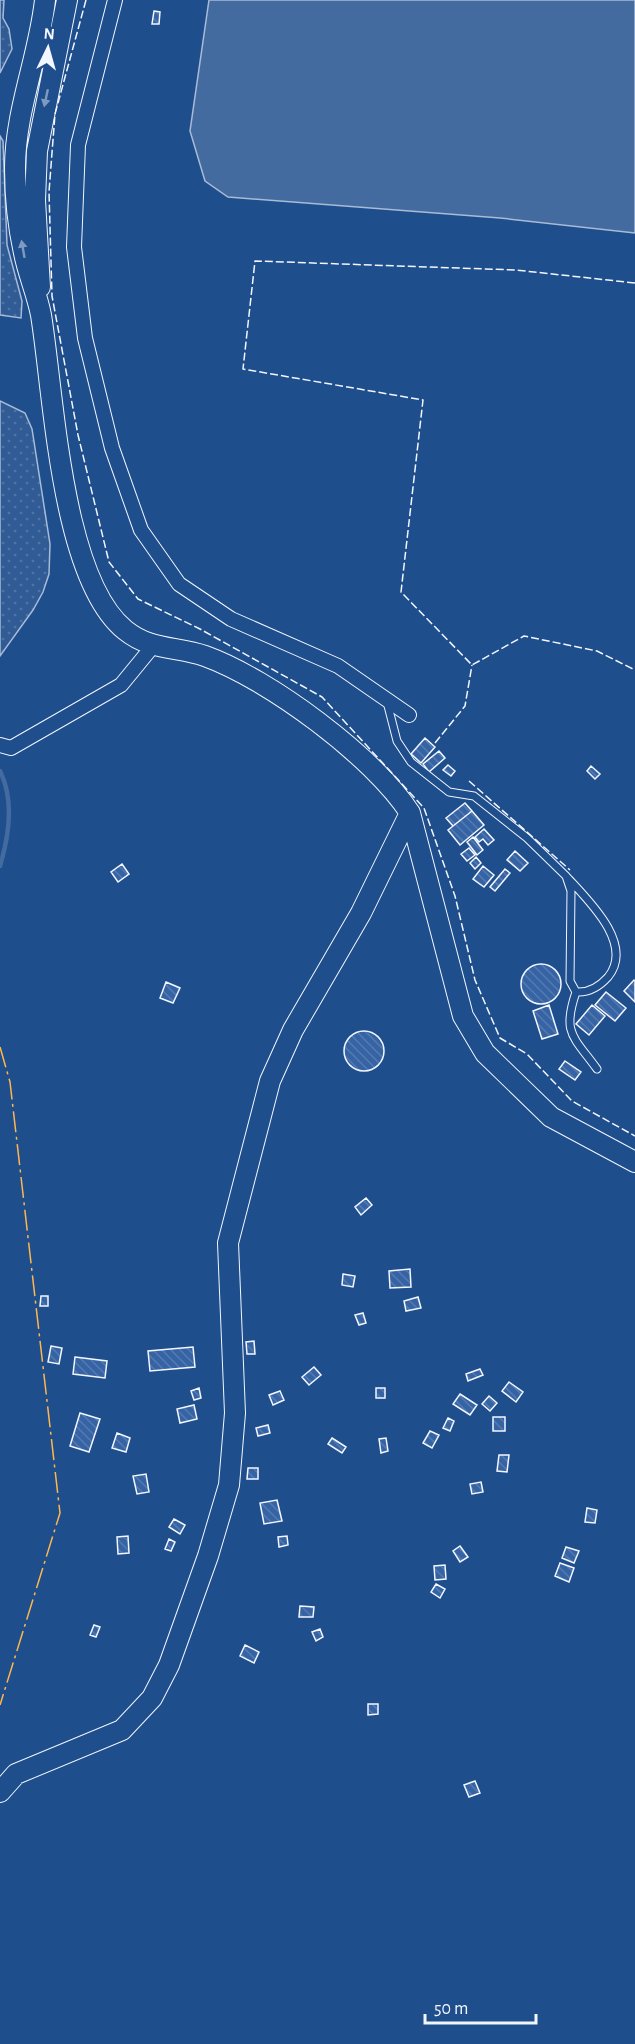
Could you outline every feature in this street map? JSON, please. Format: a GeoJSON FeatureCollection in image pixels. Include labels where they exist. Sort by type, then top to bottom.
{"type":"FeatureCollection","features":[{"type":"Feature","properties":{"kind":"street"},"geometry":{"type":"LineString","coordinates":[[45,0],[19,128],[15,167],[23,252],[39,305],[51,403],[73,525],[86,574],[104,604],[124,629],[153,646],[203,656],[243,673],[288,702],[356,753],[395,790],[410,813],[463,1016],[485,1053],[551,1117],[635,1162]]}},
{"type":"Feature","properties":{"kind":"street"},"geometry":{"type":"LineString","coordinates":[[39,305],[42,273],[35,200],[37,151],[67,0]]}},
{"type":"Feature","properties":{"kind":"street"},"geometry":{"type":"LineString","coordinates":[[115,0],[78,145],[74,247],[88,349],[112,448],[141,530],[179,584],[231,619],[338,666],[409,715]]}},
{"type":"Feature","properties":{"kind":"street"},"geometry":{"type":"LineString","coordinates":[[0,745],[11,748],[121,685],[153,646]]}},
{"type":"Feature","properties":{"kind":"street"},"geometry":{"type":"LineString","coordinates":[[0,1792],[16,1774],[122,1730],[152,1698],[169,1665],[208,1556],[229,1485],[235,1413],[228,1243],[270,1081],[293,1030],[361,913],[410,813]]}},
{"type":"Feature","properties":{"kind":"lane"},"geometry":{"type":"LineString","coordinates":[[387,700],[396,741],[411,762],[449,792],[474,796],[527,838],[588,899],[609,929],[619,952],[615,968],[605,980],[587,993],[576,992]]}},
{"type":"Feature","properties":{"kind":"lane"},"geometry":{"type":"LineString","coordinates":[[566,876],[571,891],[570,981],[576,992],[567,1017],[572,1035],[597,1069]]}},
{"type":"Feature","properties":{"kind":"shaded area"},"geometry":{"type":"Polygon","coordinates":[[[0,0],[4,0],[3,18],[9,29],[12,49],[0,73],[0,0]]]}},
{"type":"Feature","properties":{"kind":"shaded area"},"geometry":{"type":"Polygon","coordinates":[[[209,0],[635,0],[635,233],[500,218],[228,197],[205,181],[190,131],[209,0]]]}},
{"type":"Feature","properties":{"kind":"shaded area"},"geometry":{"type":"Polygon","coordinates":[[[0,136],[3,141],[7,245],[22,301],[21,318],[0,315],[0,136]]]}},
{"type":"Feature","properties":{"kind":"shaded area"},"geometry":{"type":"Polygon","coordinates":[[[0,401],[25,413],[32,429],[50,544],[49,574],[43,592],[0,656],[0,401]]]}},
{"type":"Feature","properties":{"kind":"building"},"geometry":{"type":"Polygon","coordinates":[[[154,11],[160,12],[159,24],[152,24],[154,11]]]}},
{"type":"Feature","properties":{"kind":"building"},"geometry":{"type":"Polygon","coordinates":[[[425,738],[435,747],[421,763],[411,754],[425,738]]]}},
{"type":"Feature","properties":{"kind":"building"},"geometry":{"type":"Polygon","coordinates":[[[439,751],[445,758],[429,772],[423,764],[439,751]]]}},
{"type":"Feature","properties":{"kind":"building"},"geometry":{"type":"Polygon","coordinates":[[[448,765],[455,771],[451,776],[443,770],[448,765]]]}},
{"type":"Feature","properties":{"kind":"building"},"geometry":{"type":"Polygon","coordinates":[[[591,766],[600,774],[595,779],[587,771],[591,766]]]}},
{"type":"Feature","properties":{"kind":"building"},"geometry":{"type":"Polygon","coordinates":[[[465,803],[472,811],[453,826],[446,818],[465,803]]]}},
{"type":"Feature","properties":{"kind":"building"},"geometry":{"type":"Polygon","coordinates":[[[472,811],[484,825],[460,845],[448,830],[472,811]]]}},
{"type":"Feature","properties":{"kind":"building"},"geometry":{"type":"Polygon","coordinates":[[[484,829],[494,840],[488,845],[483,839],[479,842],[475,837],[484,829]]]}},
{"type":"Feature","properties":{"kind":"building"},"geometry":{"type":"Polygon","coordinates":[[[473,837],[483,850],[477,855],[467,842],[473,837]]]}},
{"type":"Feature","properties":{"kind":"building"},"geometry":{"type":"Polygon","coordinates":[[[469,848],[475,855],[467,861],[461,854],[469,848]]]}},
{"type":"Feature","properties":{"kind":"building"},"geometry":{"type":"Polygon","coordinates":[[[515,851],[528,863],[520,871],[507,860],[515,851]]]}},
{"type":"Feature","properties":{"kind":"building"},"geometry":{"type":"Polygon","coordinates":[[[476,857],[481,863],[475,869],[470,863],[476,857]]]}},
{"type":"Feature","properties":{"kind":"building"},"geometry":{"type":"Polygon","coordinates":[[[122,864],[129,874],[118,882],[111,872],[122,864]]]}},
{"type":"Feature","properties":{"kind":"building"},"geometry":{"type":"Polygon","coordinates":[[[483,866],[494,875],[484,887],[473,879],[483,866]]]}},
{"type":"Feature","properties":{"kind":"building"},"geometry":{"type":"Polygon","coordinates":[[[505,869],[510,873],[495,891],[490,887],[505,869]]]}},
{"type":"Feature","properties":{"kind":"building"},"geometry":{"type":"Polygon","coordinates":[[[541,964],[555,970],[561,984],[555,998],[541,1004],[527,998],[521,984],[527,970],[541,964]]]}},
{"type":"Feature","properties":{"kind":"building"},"geometry":{"type":"Polygon","coordinates":[[[635,981],[635,1002],[624,991],[635,981]]]}},
{"type":"Feature","properties":{"kind":"building"},"geometry":{"type":"Polygon","coordinates":[[[166,982],[180,988],[173,1003],[160,998],[166,982]]]}},
{"type":"Feature","properties":{"kind":"building"},"geometry":{"type":"Polygon","coordinates":[[[606,992],[626,1008],[615,1021],[595,1005],[606,992]]]}},
{"type":"Feature","properties":{"kind":"building"},"geometry":{"type":"Polygon","coordinates":[[[549,1005],[558,1034],[542,1039],[533,1011],[549,1005]]]}},
{"type":"Feature","properties":{"kind":"building"},"geometry":{"type":"Polygon","coordinates":[[[592,1005],[605,1016],[589,1035],[576,1024],[592,1005]]]}},
{"type":"Feature","properties":{"kind":"building"},"geometry":{"type":"Polygon","coordinates":[[[364,1031],[378,1037],[384,1051],[378,1065],[364,1071],[350,1065],[344,1051],[350,1037],[364,1031]]]}},
{"type":"Feature","properties":{"kind":"building"},"geometry":{"type":"Polygon","coordinates":[[[565,1061],[581,1072],[575,1080],[559,1069],[565,1061]]]}},
{"type":"Feature","properties":{"kind":"building"},"geometry":{"type":"Polygon","coordinates":[[[366,1198],[372,1205],[361,1215],[355,1207],[366,1198]]]}},
{"type":"Feature","properties":{"kind":"building"},"geometry":{"type":"Polygon","coordinates":[[[410,1269],[411,1287],[390,1288],[389,1271],[410,1269]]]}},
{"type":"Feature","properties":{"kind":"building"},"geometry":{"type":"Polygon","coordinates":[[[343,1274],[355,1276],[353,1287],[342,1285],[343,1274]]]}},
{"type":"Feature","properties":{"kind":"building"},"geometry":{"type":"Polygon","coordinates":[[[41,1296],[48,1296],[48,1306],[40,1306],[41,1296]]]}},
{"type":"Feature","properties":{"kind":"building"},"geometry":{"type":"Polygon","coordinates":[[[418,1297],[421,1308],[406,1311],[404,1301],[418,1297]]]}},
{"type":"Feature","properties":{"kind":"building"},"geometry":{"type":"Polygon","coordinates":[[[363,1313],[366,1323],[359,1325],[355,1315],[363,1313]]]}},
{"type":"Feature","properties":{"kind":"building"},"geometry":{"type":"Polygon","coordinates":[[[254,1341],[255,1354],[247,1354],[246,1342],[254,1341]]]}},
{"type":"Feature","properties":{"kind":"building"},"geometry":{"type":"Polygon","coordinates":[[[51,1346],[62,1348],[59,1364],[48,1362],[51,1346]]]}},
{"type":"Feature","properties":{"kind":"building"},"geometry":{"type":"Polygon","coordinates":[[[193,1347],[195,1367],[150,1371],[148,1351],[193,1347]]]}},
{"type":"Feature","properties":{"kind":"building"},"geometry":{"type":"Polygon","coordinates":[[[75,1357],[107,1361],[105,1378],[73,1374],[75,1357]]]}},
{"type":"Feature","properties":{"kind":"building"},"geometry":{"type":"Polygon","coordinates":[[[314,1367],[321,1375],[309,1385],[302,1377],[314,1367]]]}},
{"type":"Feature","properties":{"kind":"building"},"geometry":{"type":"Polygon","coordinates":[[[480,1369],[483,1375],[468,1381],[466,1374],[480,1369]]]}},
{"type":"Feature","properties":{"kind":"building"},"geometry":{"type":"Polygon","coordinates":[[[509,1382],[523,1392],[516,1402],[502,1391],[509,1382]]]}},
{"type":"Feature","properties":{"kind":"building"},"geometry":{"type":"Polygon","coordinates":[[[199,1388],[201,1398],[194,1400],[191,1391],[199,1388]]]}},
{"type":"Feature","properties":{"kind":"building"},"geometry":{"type":"Polygon","coordinates":[[[376,1388],[385,1388],[385,1398],[376,1398],[376,1388]]]}},
{"type":"Feature","properties":{"kind":"building"},"geometry":{"type":"Polygon","coordinates":[[[280,1391],[284,1400],[273,1405],[269,1395],[280,1391]]]}},
{"type":"Feature","properties":{"kind":"building"},"geometry":{"type":"Polygon","coordinates":[[[460,1394],[477,1405],[470,1415],[453,1404],[460,1394]]]}},
{"type":"Feature","properties":{"kind":"building"},"geometry":{"type":"Polygon","coordinates":[[[489,1396],[497,1403],[490,1411],[482,1404],[489,1396]]]}},
{"type":"Feature","properties":{"kind":"building"},"geometry":{"type":"Polygon","coordinates":[[[194,1405],[197,1419],[180,1423],[177,1409],[194,1405]]]}},
{"type":"Feature","properties":{"kind":"building"},"geometry":{"type":"Polygon","coordinates":[[[80,1413],[100,1419],[89,1452],[70,1446],[80,1413]]]}},
{"type":"Feature","properties":{"kind":"building"},"geometry":{"type":"Polygon","coordinates":[[[493,1417],[505,1417],[505,1431],[493,1431],[493,1417]]]}},
{"type":"Feature","properties":{"kind":"building"},"geometry":{"type":"Polygon","coordinates":[[[448,1418],[454,1421],[450,1431],[443,1428],[448,1418]]]}},
{"type":"Feature","properties":{"kind":"building"},"geometry":{"type":"Polygon","coordinates":[[[268,1425],[270,1433],[258,1436],[256,1428],[268,1425]]]}},
{"type":"Feature","properties":{"kind":"building"},"geometry":{"type":"Polygon","coordinates":[[[430,1431],[439,1435],[432,1448],[423,1443],[430,1431]]]}},
{"type":"Feature","properties":{"kind":"building"},"geometry":{"type":"Polygon","coordinates":[[[117,1433],[130,1438],[126,1452],[112,1448],[117,1433]]]}},
{"type":"Feature","properties":{"kind":"building"},"geometry":{"type":"Polygon","coordinates":[[[332,1438],[346,1447],[342,1453],[328,1444],[332,1438]]]}},
{"type":"Feature","properties":{"kind":"building"},"geometry":{"type":"Polygon","coordinates":[[[386,1438],[388,1451],[381,1453],[379,1439],[386,1438]]]}},
{"type":"Feature","properties":{"kind":"building"},"geometry":{"type":"Polygon","coordinates":[[[499,1455],[509,1455],[507,1472],[497,1471],[499,1455]]]}},
{"type":"Feature","properties":{"kind":"building"},"geometry":{"type":"Polygon","coordinates":[[[248,1468],[258,1468],[258,1479],[247,1479],[248,1468]]]}},
{"type":"Feature","properties":{"kind":"building"},"geometry":{"type":"Polygon","coordinates":[[[146,1474],[149,1492],[137,1494],[133,1476],[146,1474]]]}},
{"type":"Feature","properties":{"kind":"building"},"geometry":{"type":"Polygon","coordinates":[[[481,1482],[483,1492],[472,1494],[470,1484],[481,1482]]]}},
{"type":"Feature","properties":{"kind":"building"},"geometry":{"type":"Polygon","coordinates":[[[277,1500],[282,1521],[264,1524],[260,1503],[277,1500]]]}},
{"type":"Feature","properties":{"kind":"building"},"geometry":{"type":"Polygon","coordinates":[[[587,1508],[597,1510],[595,1523],[585,1522],[587,1508]]]}},
{"type":"Feature","properties":{"kind":"building"},"geometry":{"type":"Polygon","coordinates":[[[174,1519],[185,1525],[180,1534],[169,1527],[174,1519]]]}},
{"type":"Feature","properties":{"kind":"building"},"geometry":{"type":"Polygon","coordinates":[[[128,1536],[129,1553],[118,1554],[117,1537],[128,1536]]]}},
{"type":"Feature","properties":{"kind":"building"},"geometry":{"type":"Polygon","coordinates":[[[287,1536],[288,1545],[279,1547],[278,1537],[287,1536]]]}},
{"type":"Feature","properties":{"kind":"building"},"geometry":{"type":"Polygon","coordinates":[[[169,1539],[175,1542],[171,1551],[165,1549],[169,1539]]]}},
{"type":"Feature","properties":{"kind":"building"},"geometry":{"type":"Polygon","coordinates":[[[460,1546],[468,1557],[460,1562],[453,1551],[460,1546]]]}},
{"type":"Feature","properties":{"kind":"building"},"geometry":{"type":"Polygon","coordinates":[[[566,1547],[579,1551],[574,1563],[562,1558],[566,1547]]]}},
{"type":"Feature","properties":{"kind":"building"},"geometry":{"type":"Polygon","coordinates":[[[560,1563],[574,1568],[569,1582],[555,1576],[560,1563]]]}},
{"type":"Feature","properties":{"kind":"building"},"geometry":{"type":"Polygon","coordinates":[[[445,1565],[446,1579],[435,1580],[434,1566],[445,1565]]]}},
{"type":"Feature","properties":{"kind":"building"},"geometry":{"type":"Polygon","coordinates":[[[436,1584],[445,1589],[440,1598],[431,1592],[436,1584]]]}},
{"type":"Feature","properties":{"kind":"building"},"geometry":{"type":"Polygon","coordinates":[[[300,1606],[314,1607],[313,1617],[299,1617],[300,1606]]]}},
{"type":"Feature","properties":{"kind":"building"},"geometry":{"type":"Polygon","coordinates":[[[94,1625],[100,1627],[96,1637],[90,1635],[94,1625]]]}},
{"type":"Feature","properties":{"kind":"building"},"geometry":{"type":"Polygon","coordinates":[[[320,1629],[323,1637],[316,1641],[312,1632],[320,1629]]]}},
{"type":"Feature","properties":{"kind":"building"},"geometry":{"type":"Polygon","coordinates":[[[245,1645],[259,1652],[254,1663],[240,1656],[245,1645]]]}},
{"type":"Feature","properties":{"kind":"building"},"geometry":{"type":"Polygon","coordinates":[[[368,1704],[378,1704],[378,1714],[368,1715],[368,1704]]]}},
{"type":"Feature","properties":{"kind":"building"},"geometry":{"type":"Polygon","coordinates":[[[475,1781],[480,1793],[469,1797],[464,1785],[475,1781]]]}},
{"type":"Feature","properties":{"kind":"waterway"},"geometry":{"type":"LineString","coordinates":[[0,771],[9,805],[8,830],[0,866]]}},
{"type":"Feature","properties":{"kind":"fence"},"geometry":{"type":"LineString","coordinates":[[86,0],[55,114],[49,192],[52,296],[78,435],[109,562],[138,599],[200,629],[322,697],[424,808],[455,896],[475,980],[500,1038],[527,1054],[572,1101],[635,1136]]}},
{"type":"Feature","properties":{"kind":"fence"},"geometry":{"type":"LineString","coordinates":[[635,283],[516,270],[255,261],[243,369],[423,400],[401,592],[472,665],[524,636],[597,651],[635,670]]}},
{"type":"Feature","properties":{"kind":"fence"},"geometry":{"type":"LineString","coordinates":[[435,743],[465,706],[472,665]]}},
{"type":"Feature","properties":{"kind":"fence"},"geometry":{"type":"LineString","coordinates":[[469,781],[570,870]]}},
{"type":"Feature","properties":{"kind":"power"},"geometry":{"type":"LineString","coordinates":[[0,1047],[10,1082],[60,1513],[0,1705]]}}]}
